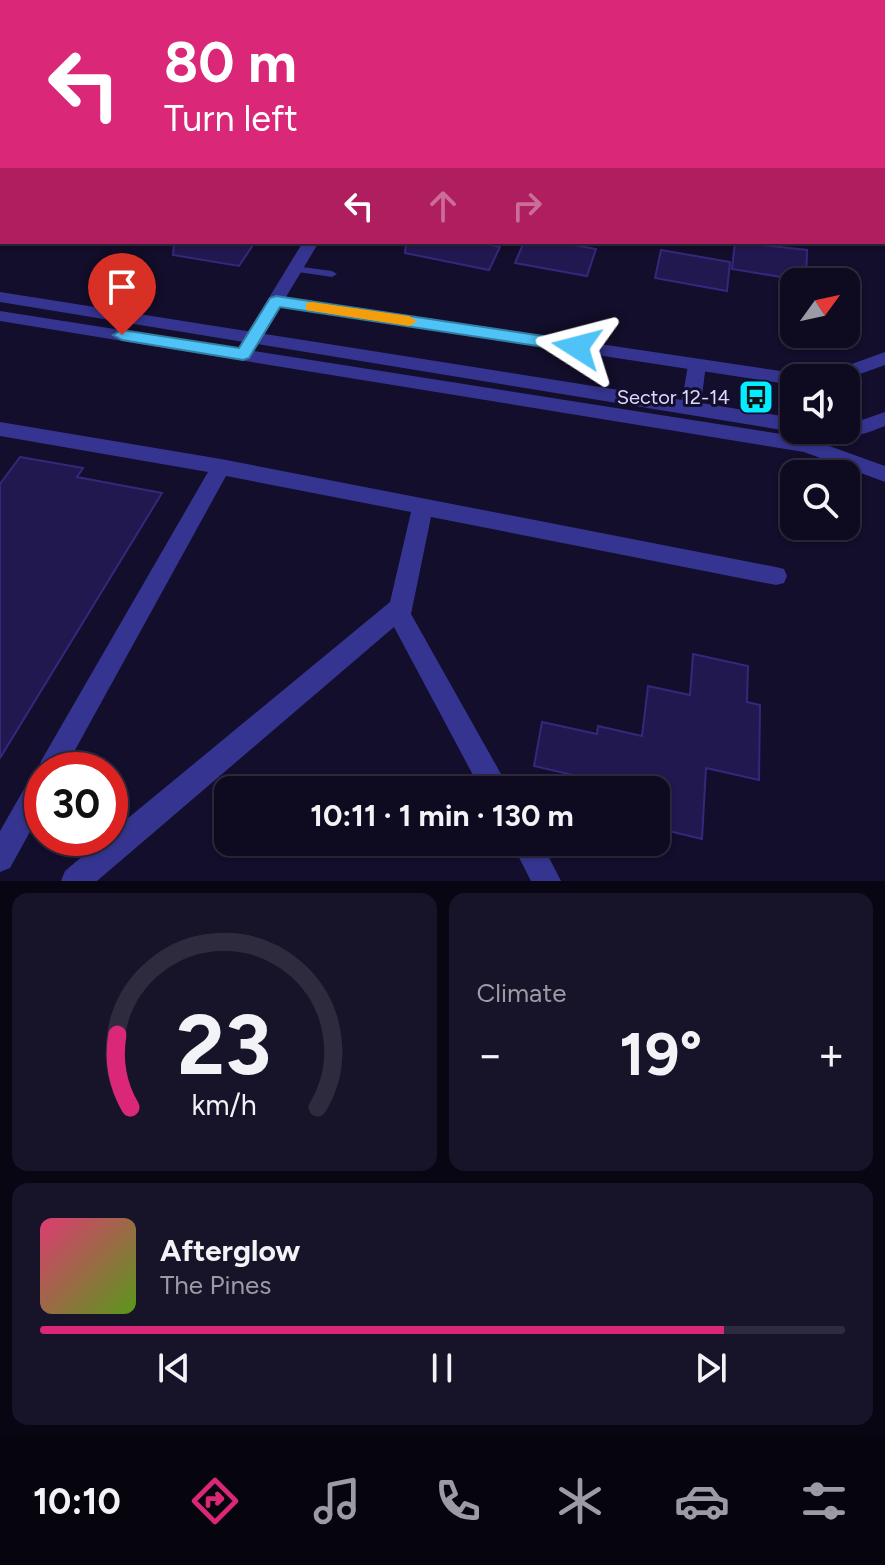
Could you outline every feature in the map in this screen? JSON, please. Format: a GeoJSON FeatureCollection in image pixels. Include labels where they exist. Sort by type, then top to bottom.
{"type":"FeatureCollection","features":[{"type":"Feature","properties":{"kind":"street"},"geometry":{"type":"LineString","coordinates":[[249,346],[310,244]]}},
{"type":"Feature","properties":{"kind":"street"},"geometry":{"type":"LineString","coordinates":[[0,297],[249,346],[807,445],[885,474]]}},
{"type":"Feature","properties":{"kind":"street"},"geometry":{"type":"LineString","coordinates":[[276,301],[780,377]]}},
{"type":"Feature","properties":{"kind":"street"},"geometry":{"type":"LineString","coordinates":[[0,316],[249,346],[780,423]]}},
{"type":"Feature","properties":{"kind":"street"},"geometry":{"type":"LineString","coordinates":[[860,367],[885,358]]}},
{"type":"Feature","properties":{"kind":"street"},"geometry":{"type":"LineString","coordinates":[[691,408],[697,365]]}},
{"type":"Feature","properties":{"kind":"street"},"geometry":{"type":"LineString","coordinates":[[860,428],[885,419]]}},
{"type":"Feature","properties":{"kind":"street"},"geometry":{"type":"LineString","coordinates":[[3,434],[221,467],[422,509],[776,576]]}},
{"type":"Feature","properties":{"kind":"street"},"geometry":{"type":"LineString","coordinates":[[60,752],[221,467]]}},
{"type":"Feature","properties":{"kind":"street"},"geometry":{"type":"LineString","coordinates":[[422,509],[399,615],[488,776]]}},
{"type":"Feature","properties":{"kind":"street"},"geometry":{"type":"LineString","coordinates":[[75,881],[402,606]]}},
{"type":"Feature","properties":{"kind":"street"},"geometry":{"type":"LineString","coordinates":[[0,858],[24,816]]}},
{"type":"Feature","properties":{"kind":"street"},"geometry":{"type":"LineString","coordinates":[[533,856],[547,881]]}},
{"type":"Feature","properties":{"kind":"lane"},"geometry":{"type":"LineString","coordinates":[[295,269],[332,274]]}},
{"type":"Feature","properties":{"kind":"building"},"geometry":{"type":"Polygon","coordinates":[[[174,244],[254,244],[239,266],[173,255],[174,244]]]}},
{"type":"Feature","properties":{"kind":"building"},"geometry":{"type":"Polygon","coordinates":[[[406,244],[486,244],[500,247],[489,270],[405,253],[406,244]]]}},
{"type":"Feature","properties":{"kind":"building"},"geometry":{"type":"Polygon","coordinates":[[[523,244],[569,244],[596,249],[587,276],[515,263],[523,244]]]}},
{"type":"Feature","properties":{"kind":"building"},"geometry":{"type":"Polygon","coordinates":[[[735,244],[807,250],[806,268],[780,268],[780,277],[732,269],[735,244]]]}},
{"type":"Feature","properties":{"kind":"building"},"geometry":{"type":"Polygon","coordinates":[[[661,250],[730,262],[727,291],[655,278],[661,250]]]}},
{"type":"Feature","properties":{"kind":"building"},"geometry":{"type":"Polygon","coordinates":[[[20,457],[83,468],[77,477],[162,493],[0,758],[0,484],[20,457]]]}},
{"type":"Feature","properties":{"kind":"building"},"geometry":{"type":"Polygon","coordinates":[[[693,654],[748,666],[747,702],[760,705],[759,780],[706,768],[702,839],[670,831],[670,776],[577,776],[534,766],[542,722],[597,734],[598,726],[642,736],[648,686],[690,695],[693,654]]]}},
{"type":"Feature","properties":{"kind":"slow traffic"},"geometry":{"type":"LineString","coordinates":[[312,307],[409,321]]}},
{"type":"Feature","properties":{"kind":"place","name":"Sector 12-14"},"geometry":{"type":"Point","coordinates":[756,397]}},
{"type":"Feature","properties":{"kind":"route"},"geometry":{"type":"LineString","coordinates":[[122,335],[243,355],[276,301],[577,347]]}}]}
